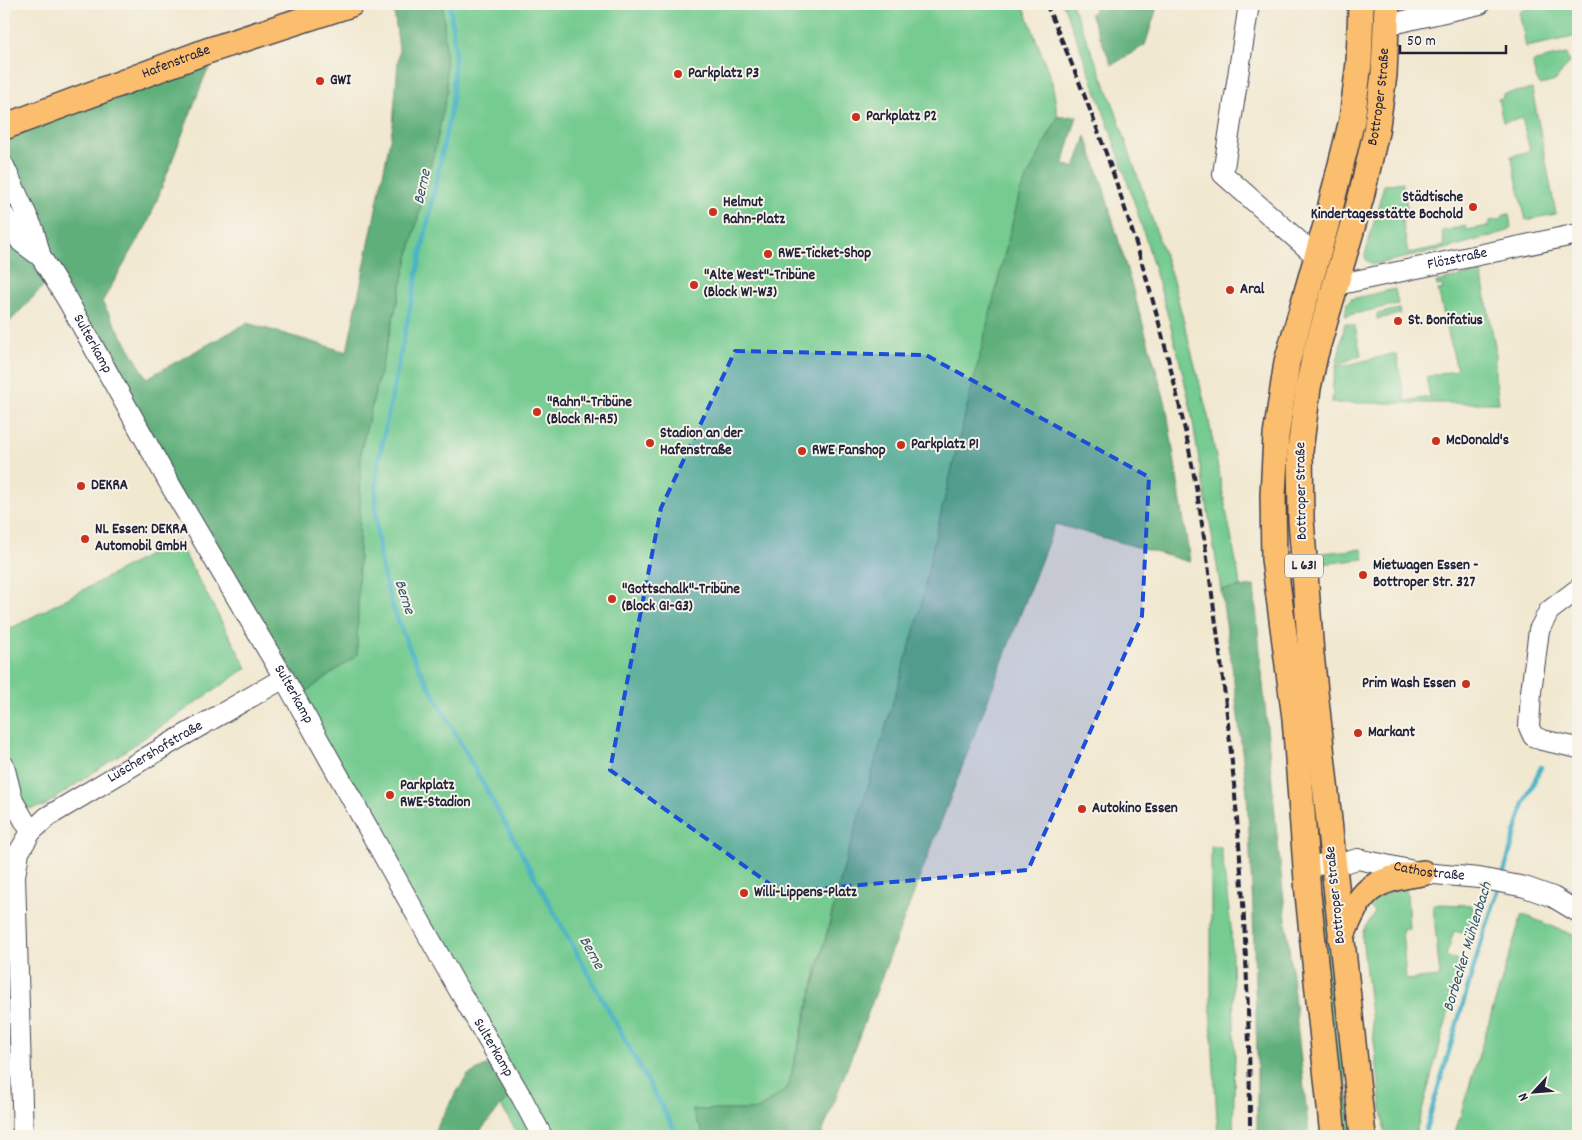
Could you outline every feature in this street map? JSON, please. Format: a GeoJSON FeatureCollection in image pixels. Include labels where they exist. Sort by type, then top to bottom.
{"type":"FeatureCollection","features":[{"type":"Feature","properties":{"kind":"main road","name":"Hafenstraße"},"geometry":{"type":"LineString","coordinates":[[4,127],[207,51],[351,4]]}},
{"type":"Feature","properties":{"kind":"main road","name":"Bottroper Straße"},"geometry":{"type":"LineString","coordinates":[[1333,1136],[1306,866],[1295,718],[1274,559],[1273,496],[1276,436],[1284,380],[1352,120],[1359,63],[1361,4]]}},
{"type":"Feature","properties":{"kind":"main road","name":"Bottroper Straße"},"geometry":{"type":"LineString","coordinates":[[1363,1136],[1311,654],[1299,480],[1300,451],[1308,388],[1315,355],[1361,197],[1376,132],[1383,89],[1387,14]]}},
{"type":"Feature","properties":{"kind":"main road"},"geometry":{"type":"LineString","coordinates":[[1317,257],[1336,281]]}},
{"type":"Feature","properties":{"kind":"main road"},"geometry":{"type":"LineString","coordinates":[[1341,938],[1351,913],[1364,894],[1395,877],[1423,873]]}},
{"type":"Feature","properties":{"kind":"street"},"geometry":{"type":"LineString","coordinates":[[1249,4],[1223,174],[1317,257]]}},
{"type":"Feature","properties":{"kind":"street"},"geometry":{"type":"LineString","coordinates":[[1387,14],[1480,4]]}},
{"type":"Feature","properties":{"kind":"street","name":"Sulterkamp"},"geometry":{"type":"LineString","coordinates":[[4,166],[34,231],[41,257],[68,300],[172,488],[284,678],[542,1136]]}},
{"type":"Feature","properties":{"kind":"street","name":"Sulterkamp"},"geometry":{"type":"LineString","coordinates":[[4,215],[21,242],[41,257]]}},
{"type":"Feature","properties":{"kind":"street","name":"Flözstraße"},"geometry":{"type":"LineString","coordinates":[[1336,281],[1578,234]]}},
{"type":"Feature","properties":{"kind":"street"},"geometry":{"type":"LineString","coordinates":[[1573,748],[1533,736],[1529,727],[1531,692],[1539,630],[1549,611],[1578,589]]}},
{"type":"Feature","properties":{"kind":"street","name":"Lüschershofstraße"},"geometry":{"type":"LineString","coordinates":[[23,1136],[15,876],[19,852],[31,832],[47,817],[284,678]]}},
{"type":"Feature","properties":{"kind":"street"},"geometry":{"type":"LineString","coordinates":[[4,766],[13,801],[31,832]]}},
{"type":"Feature","properties":{"kind":"street","name":"Cathostraße"},"geometry":{"type":"LineString","coordinates":[[1306,866],[1333,864],[1358,859],[1423,873],[1479,878],[1510,884],[1553,897],[1578,912]]}},
{"type":"Feature","properties":{"kind":"highlighted area"},"geometry":{"type":"Polygon","coordinates":[[[735,351],[926,355],[1149,477],[1142,616],[1028,870],[781,892],[610,770],[661,508],[735,351]]]}},
{"type":"Feature","properties":{"kind":"green space"},"geometry":{"type":"Polygon","coordinates":[[[393,4],[443,4],[447,91],[438,136],[361,450],[357,655],[296,699],[130,408],[4,164],[4,129],[219,49],[204,78],[148,223],[102,302],[147,378],[247,323],[347,352],[393,125],[399,49],[393,4]]]}},
{"type":"Feature","properties":{"kind":"green space"},"geometry":{"type":"Polygon","coordinates":[[[443,4],[1023,4],[1052,82],[1058,117],[1020,192],[934,542],[919,615],[844,867],[788,1087],[758,1110],[692,1110],[704,1136],[544,1136],[296,699],[357,655],[361,450],[438,136],[447,91],[443,4]]]}},
{"type":"Feature","properties":{"kind":"green space"},"geometry":{"type":"Polygon","coordinates":[[[1063,4],[1072,4],[1112,101],[1173,280],[1208,416],[1241,588],[1221,590],[1190,404],[1176,346],[1133,197],[1063,4]]]}},
{"type":"Feature","properties":{"kind":"green space"},"geometry":{"type":"Polygon","coordinates":[[[1101,4],[1158,4],[1145,45],[1112,65],[1090,14],[1101,4]]]}},
{"type":"Feature","properties":{"kind":"green space"},"geometry":{"type":"Polygon","coordinates":[[[1553,4],[1578,4],[1578,36],[1526,47],[1519,11],[1553,4]]]}},
{"type":"Feature","properties":{"kind":"green space"},"geometry":{"type":"Polygon","coordinates":[[[1566,54],[1569,63],[1555,81],[1541,85],[1536,78],[1533,63],[1566,54]]]}},
{"type":"Feature","properties":{"kind":"green space"},"geometry":{"type":"Polygon","coordinates":[[[1532,89],[1556,214],[1526,220],[1511,156],[1530,151],[1522,118],[1503,122],[1498,99],[1503,98],[1503,94],[1532,89]]]}},
{"type":"Feature","properties":{"kind":"green space"},"geometry":{"type":"Polygon","coordinates":[[[1077,116],[1063,164],[1075,168],[1086,136],[1102,183],[1166,404],[1190,562],[1055,524],[821,1136],[704,1136],[692,1110],[758,1110],[788,1087],[844,867],[919,615],[934,542],[1020,192],[1058,117],[1077,116]]]}},
{"type":"Feature","properties":{"kind":"green space"},"geometry":{"type":"Polygon","coordinates":[[[1402,182],[1409,217],[1402,219],[1408,253],[1444,246],[1442,231],[1466,226],[1467,230],[1489,226],[1490,221],[1503,219],[1503,215],[1509,214],[1511,228],[1508,231],[1445,249],[1371,265],[1366,260],[1365,255],[1384,185],[1402,182]]]}},
{"type":"Feature","properties":{"kind":"green space"},"geometry":{"type":"Polygon","coordinates":[[[4,217],[53,276],[4,328],[4,217]]]}},
{"type":"Feature","properties":{"kind":"green space"},"geometry":{"type":"Polygon","coordinates":[[[1481,272],[1495,346],[1495,375],[1499,403],[1332,403],[1333,382],[1345,323],[1355,326],[1361,355],[1339,364],[1338,367],[1392,354],[1397,356],[1405,401],[1430,397],[1426,377],[1457,370],[1438,290],[1443,289],[1442,285],[1437,286],[1436,282],[1481,272]]]}},
{"type":"Feature","properties":{"kind":"green space"},"geometry":{"type":"Polygon","coordinates":[[[1395,289],[1398,304],[1345,316],[1347,303],[1351,299],[1395,289]]]}},
{"type":"Feature","properties":{"kind":"green space"},"geometry":{"type":"Polygon","coordinates":[[[1399,309],[1400,314],[1377,319],[1377,314],[1399,309]]]}},
{"type":"Feature","properties":{"kind":"green space"},"geometry":{"type":"Polygon","coordinates":[[[177,540],[247,668],[44,806],[28,809],[15,791],[4,752],[4,632],[177,540]]]}},
{"type":"Feature","properties":{"kind":"green space"},"geometry":{"type":"Polygon","coordinates":[[[1362,549],[1364,559],[1322,564],[1322,553],[1362,549]]]}},
{"type":"Feature","properties":{"kind":"green space"},"geometry":{"type":"Polygon","coordinates":[[[1254,586],[1276,825],[1309,1136],[1257,1136],[1253,912],[1247,793],[1221,590],[1254,586]]]}},
{"type":"Feature","properties":{"kind":"green space"},"geometry":{"type":"Polygon","coordinates":[[[1211,846],[1221,847],[1231,927],[1235,1054],[1233,1136],[1218,1136],[1211,1019],[1211,846]]]}},
{"type":"Feature","properties":{"kind":"green space"},"geometry":{"type":"Polygon","coordinates":[[[1405,888],[1409,928],[1402,929],[1406,980],[1440,977],[1433,904],[1471,905],[1480,919],[1473,936],[1454,931],[1446,956],[1462,963],[1415,1136],[1385,1136],[1362,937],[1364,928],[1374,912],[1370,907],[1370,899],[1405,888]]]}},
{"type":"Feature","properties":{"kind":"green space"},"geometry":{"type":"Polygon","coordinates":[[[1326,897],[1352,1136],[1342,1136],[1316,898],[1326,897]]]}},
{"type":"Feature","properties":{"kind":"green space"},"geometry":{"type":"Polygon","coordinates":[[[1522,914],[1578,937],[1578,1136],[1454,1136],[1522,914]]]}},
{"type":"Feature","properties":{"kind":"green space"},"geometry":{"type":"Polygon","coordinates":[[[498,1060],[518,1093],[505,1101],[476,1136],[432,1136],[468,1075],[498,1060]]]}},
{"type":"Feature","properties":{"kind":"green space"},"geometry":{"type":"Polygon","coordinates":[[[518,1093],[540,1136],[519,1136],[501,1106],[505,1101],[518,1093]]]}},
{"type":"Feature","properties":{"kind":"waterway","name":"Berne"},"geometry":{"type":"LineString","coordinates":[[450,4],[455,50],[452,105],[377,468],[376,521],[382,570],[396,617],[418,666],[678,1136]]}},
{"type":"Feature","properties":{"kind":"waterway","name":"Borbecker Mühlenbach"},"geometry":{"type":"LineString","coordinates":[[1502,879],[1524,803],[1541,767]]}},
{"type":"Feature","properties":{"kind":"waterway","name":"Borbecker Mühlenbach"},"geometry":{"type":"LineString","coordinates":[[1424,1136],[1499,888]]}},
{"type":"Feature","properties":{"kind":"railway"},"geometry":{"type":"LineString","coordinates":[[1046,4],[1090,109],[1144,270],[1173,380],[1195,484],[1225,694],[1237,820],[1248,1009],[1250,1136]]}},
{"type":"Feature","properties":{"kind":"place","name":"Parkplatz P3"},"geometry":{"type":"Point","coordinates":[678,74]}},
{"type":"Feature","properties":{"kind":"place","name":"GWI"},"geometry":{"type":"Point","coordinates":[320,81]}},
{"type":"Feature","properties":{"kind":"place","name":"Parkplatz P2"},"geometry":{"type":"Point","coordinates":[856,117]}},
{"type":"Feature","properties":{"kind":"place","name":"Städtische Kindertagesstätte Bochold"},"geometry":{"type":"Point","coordinates":[1473,207]}},
{"type":"Feature","properties":{"kind":"place","name":"Helmut Rahn-Platz"},"geometry":{"type":"Point","coordinates":[713,212]}},
{"type":"Feature","properties":{"kind":"place","name":"RWE-Ticket-Shop"},"geometry":{"type":"Point","coordinates":[768,254]}},
{"type":"Feature","properties":{"kind":"place","name":"\"Alte West\"-Tribüne (Block W1-W3)"},"geometry":{"type":"Point","coordinates":[694,285]}},
{"type":"Feature","properties":{"kind":"place","name":"Aral"},"geometry":{"type":"Point","coordinates":[1230,290]}},
{"type":"Feature","properties":{"kind":"place","name":"St. Bonifatius"},"geometry":{"type":"Point","coordinates":[1398,321]}},
{"type":"Feature","properties":{"kind":"place","name":"\"Rahn\"-Tribüne (Block R1-R5)"},"geometry":{"type":"Point","coordinates":[537,412]}},
{"type":"Feature","properties":{"kind":"place","name":"McDonald's"},"geometry":{"type":"Point","coordinates":[1436,441]}},
{"type":"Feature","properties":{"kind":"place","name":"Stadion an der Hafenstraße"},"geometry":{"type":"Point","coordinates":[650,443]}},
{"type":"Feature","properties":{"kind":"place","name":"Parkplatz P1"},"geometry":{"type":"Point","coordinates":[901,445]}},
{"type":"Feature","properties":{"kind":"place","name":"RWE Fanshop"},"geometry":{"type":"Point","coordinates":[802,451]}},
{"type":"Feature","properties":{"kind":"place","name":"DEKRA"},"geometry":{"type":"Point","coordinates":[81,486]}},
{"type":"Feature","properties":{"kind":"place","name":"NL Essen: DEKRA Automobil GmbH"},"geometry":{"type":"Point","coordinates":[85,539]}},
{"type":"Feature","properties":{"kind":"place","name":"Mietwagen Essen - Bottroper Str. 327"},"geometry":{"type":"Point","coordinates":[1363,575]}},
{"type":"Feature","properties":{"kind":"place","name":"\"Gottschalk\"-Tribüne (Block G1-G3)"},"geometry":{"type":"Point","coordinates":[612,599]}},
{"type":"Feature","properties":{"kind":"place","name":"Prim Wash Essen"},"geometry":{"type":"Point","coordinates":[1466,684]}},
{"type":"Feature","properties":{"kind":"place","name":"Markant"},"geometry":{"type":"Point","coordinates":[1358,733]}},
{"type":"Feature","properties":{"kind":"place","name":"Parkplatz RWE-Stadion"},"geometry":{"type":"Point","coordinates":[390,795]}},
{"type":"Feature","properties":{"kind":"place","name":"Autokino Essen"},"geometry":{"type":"Point","coordinates":[1082,809]}},
{"type":"Feature","properties":{"kind":"place","name":"Willi-Lippens-Platz"},"geometry":{"type":"Point","coordinates":[744,893]}}]}
